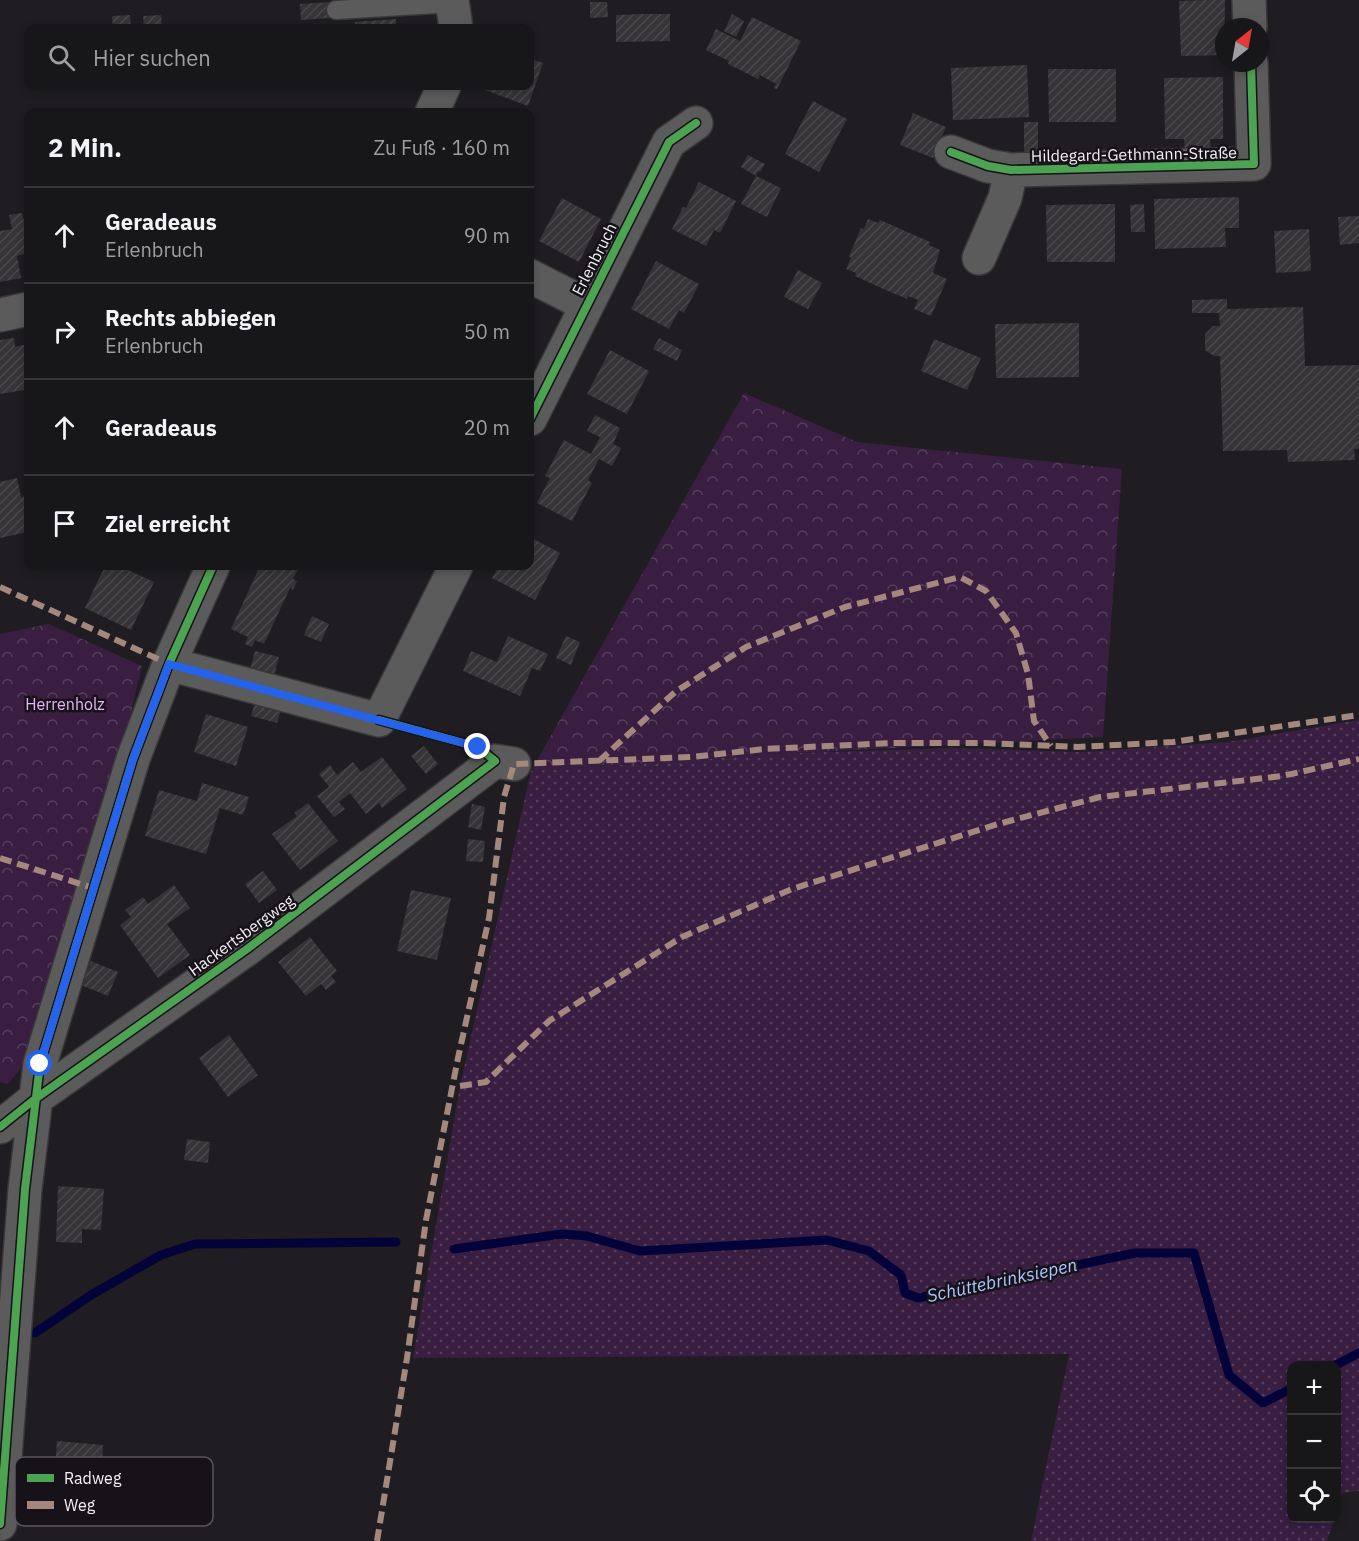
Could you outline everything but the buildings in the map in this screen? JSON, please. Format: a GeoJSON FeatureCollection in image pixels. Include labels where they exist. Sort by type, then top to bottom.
{"type":"FeatureCollection","features":[{"type":"Feature","properties":{"kind":"street"},"geometry":{"type":"LineString","coordinates":[[1249,0],[1250,18]]}},
{"type":"Feature","properties":{"kind":"street","name":"Hildegard-Gethmann-Straße"},"geometry":{"type":"LineString","coordinates":[[951,152],[988,166],[1011,170],[1254,164],[1251,72]]}},
{"type":"Feature","properties":{"kind":"street"},"geometry":{"type":"LineString","coordinates":[[434,108],[442,90]]}},
{"type":"Feature","properties":{"kind":"street","name":"Erlenbruch"},"geometry":{"type":"LineString","coordinates":[[534,411],[669,141],[696,123]]}},
{"type":"Feature","properties":{"kind":"street","name":"Hildegard-Gethmann-Straße"},"geometry":{"type":"LineString","coordinates":[[979,258],[1005,198],[1011,170]]}},
{"type":"Feature","properties":{"kind":"street","name":"Erlenbruch"},"geometry":{"type":"LineString","coordinates":[[534,278],[586,305]]}},
{"type":"Feature","properties":{"kind":"street"},"geometry":{"type":"LineString","coordinates":[[0,315],[24,310]]}},
{"type":"Feature","properties":{"kind":"street"},"geometry":{"type":"LineString","coordinates":[[0,1524],[25,1189],[40,1064],[133,759],[169,664],[211,570]]}},
{"type":"Feature","properties":{"kind":"street"},"geometry":{"type":"LineString","coordinates":[[169,664],[379,720],[454,570]]}},
{"type":"Feature","properties":{"kind":"street","name":"Hackertsbergweg"},"geometry":{"type":"LineString","coordinates":[[0,1127],[35,1099],[504,763]]}},
{"type":"Feature","properties":{"kind":"lane"},"geometry":{"type":"LineString","coordinates":[[336,10],[454,11]]}},
{"type":"Feature","properties":{"kind":"green space"},"geometry":{"type":"Polygon","coordinates":[[[744,393],[857,442],[1122,469],[1103,737],[795,753],[531,771],[744,393]]]}},
{"type":"Feature","properties":{"kind":"green space","name":"Herrenholz"},"geometry":{"type":"Polygon","coordinates":[[[49,624],[142,666],[121,754],[21,1068],[8,1084],[0,1082],[0,634],[49,624]]]}},
{"type":"Feature","properties":{"kind":"green space"},"geometry":{"type":"Polygon","coordinates":[[[1359,720],[1359,1491],[1342,1493],[1341,1497],[1341,1361],[1287,1361],[1287,1523],[1333,1523],[1327,1541],[1031,1541],[1069,1354],[413,1358],[460,1086],[531,771],[795,753],[954,748],[1082,752],[1227,742],[1359,720]]]}},
{"type":"Feature","properties":{"kind":"waterway","name":"Schüttebrinksiepen"},"geometry":{"type":"LineString","coordinates":[[454,1249],[562,1234],[587,1236],[640,1251],[827,1240],[869,1251],[901,1275],[905,1293],[918,1298],[1135,1253],[1194,1253],[1229,1375],[1263,1403],[1287,1391]]}},
{"type":"Feature","properties":{"kind":"waterway"},"geometry":{"type":"LineString","coordinates":[[35,1333],[91,1295],[161,1255],[195,1244],[396,1242]]}},
{"type":"Feature","properties":{"kind":"waterway","name":"Schüttebrinksiepen"},"geometry":{"type":"LineString","coordinates":[[1341,1362],[1359,1353]]}},
{"type":"Feature","properties":{"kind":"marked path"},"geometry":{"type":"LineString","coordinates":[[599,761],[675,692],[746,647],[845,607],[960,577],[986,591],[1016,633],[1028,674],[1034,721],[1051,746]]}},
{"type":"Feature","properties":{"kind":"marked path"},"geometry":{"type":"LineString","coordinates":[[0,587],[169,664]]}},
{"type":"Feature","properties":{"kind":"marked path"},"geometry":{"type":"LineString","coordinates":[[377,1541],[407,1358],[426,1220],[489,918],[504,797],[514,764],[692,757],[765,749],[892,743],[985,743],[1078,747],[1173,742],[1359,715]]}},
{"type":"Feature","properties":{"kind":"marked path"},"geometry":{"type":"LineString","coordinates":[[460,1086],[486,1082],[549,1021],[682,937],[792,889],[998,824],[1100,797],[1282,776],[1359,759]]}},
{"type":"Feature","properties":{"kind":"marked path"},"geometry":{"type":"LineString","coordinates":[[0,858],[93,888]]}},
{"type":"Feature","properties":{"kind":"cycle path"},"geometry":{"type":"LineString","coordinates":[[951,152],[988,166],[1011,170],[1254,164],[1251,72]]}},
{"type":"Feature","properties":{"kind":"cycle path"},"geometry":{"type":"LineString","coordinates":[[534,411],[669,142],[696,123]]}},
{"type":"Feature","properties":{"kind":"cycle path"},"geometry":{"type":"LineString","coordinates":[[0,1524],[25,1189],[40,1064],[133,759],[169,664],[211,570]]}},
{"type":"Feature","properties":{"kind":"cycle path"},"geometry":{"type":"LineString","coordinates":[[379,720],[478,747],[495,761]]}},
{"type":"Feature","properties":{"kind":"cycle path"},"geometry":{"type":"LineString","coordinates":[[0,1127],[35,1099],[247,949],[495,761]]}},
{"type":"Feature","properties":{"kind":"route"},"geometry":{"type":"LineString","coordinates":[[40,1064],[133,759],[169,664],[478,747]]}}]}
